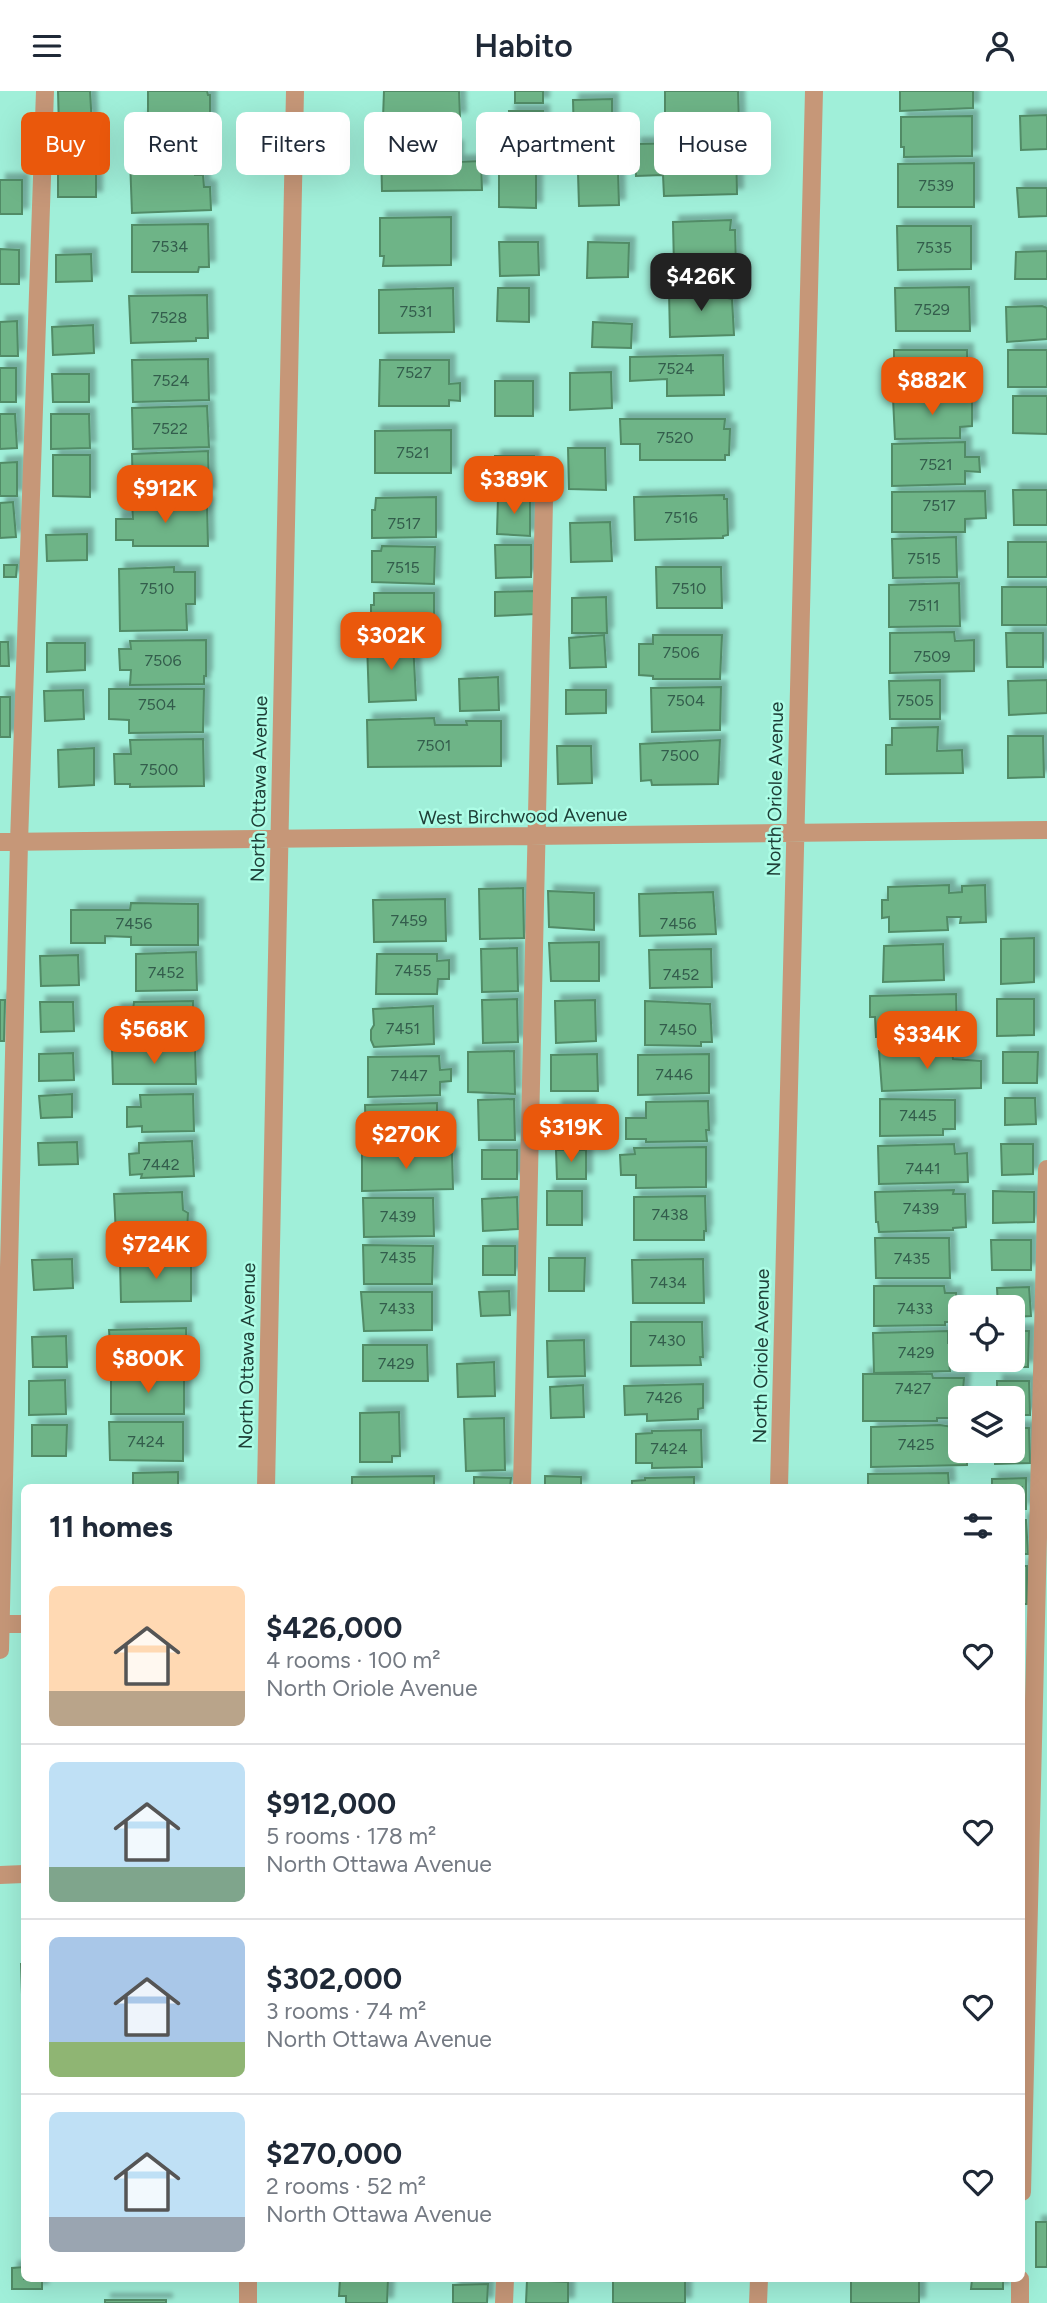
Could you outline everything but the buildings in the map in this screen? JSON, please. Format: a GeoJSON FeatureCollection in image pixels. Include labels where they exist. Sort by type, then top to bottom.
{"type":"FeatureCollection","features":[{"type":"Feature","properties":{"kind":"street"},"geometry":{"type":"LineString","coordinates":[[0,1650],[19,842],[45,91]]}},
{"type":"Feature","properties":{"kind":"street","name":"North Ottawa Avenue"},"geometry":{"type":"LineString","coordinates":[[266,1484],[295,91]]}},
{"type":"Feature","properties":{"kind":"street","name":"North Oriole Avenue"},"geometry":{"type":"LineString","coordinates":[[779,1484],[814,91]]}},
{"type":"Feature","properties":{"kind":"street"},"geometry":{"type":"LineString","coordinates":[[522,1484],[544,501]]}},
{"type":"Feature","properties":{"kind":"street","name":"West Birchwood Avenue"},"geometry":{"type":"LineString","coordinates":[[0,842],[1047,830]]}},
{"type":"Feature","properties":{"kind":"street"},"geometry":{"type":"LineString","coordinates":[[1047,1169],[1025,1861],[1047,1860]]}},
{"type":"Feature","properties":{"kind":"street"},"geometry":{"type":"LineString","coordinates":[[1,1624],[21,1624]]}},
{"type":"Feature","properties":{"kind":"street"},"geometry":{"type":"LineString","coordinates":[[0,1875],[21,1874]]}},
{"type":"Feature","properties":{"kind":"street"},"geometry":{"type":"LineString","coordinates":[[248,2282],[248,2303]]}},
{"type":"Feature","properties":{"kind":"street"},"geometry":{"type":"LineString","coordinates":[[504,2303],[505,2282]]}},
{"type":"Feature","properties":{"kind":"street"},"geometry":{"type":"LineString","coordinates":[[758,2303],[759,2282]]}},
{"type":"Feature","properties":{"kind":"street"},"geometry":{"type":"LineString","coordinates":[[1020,2282],[1020,2303]]}}]}
